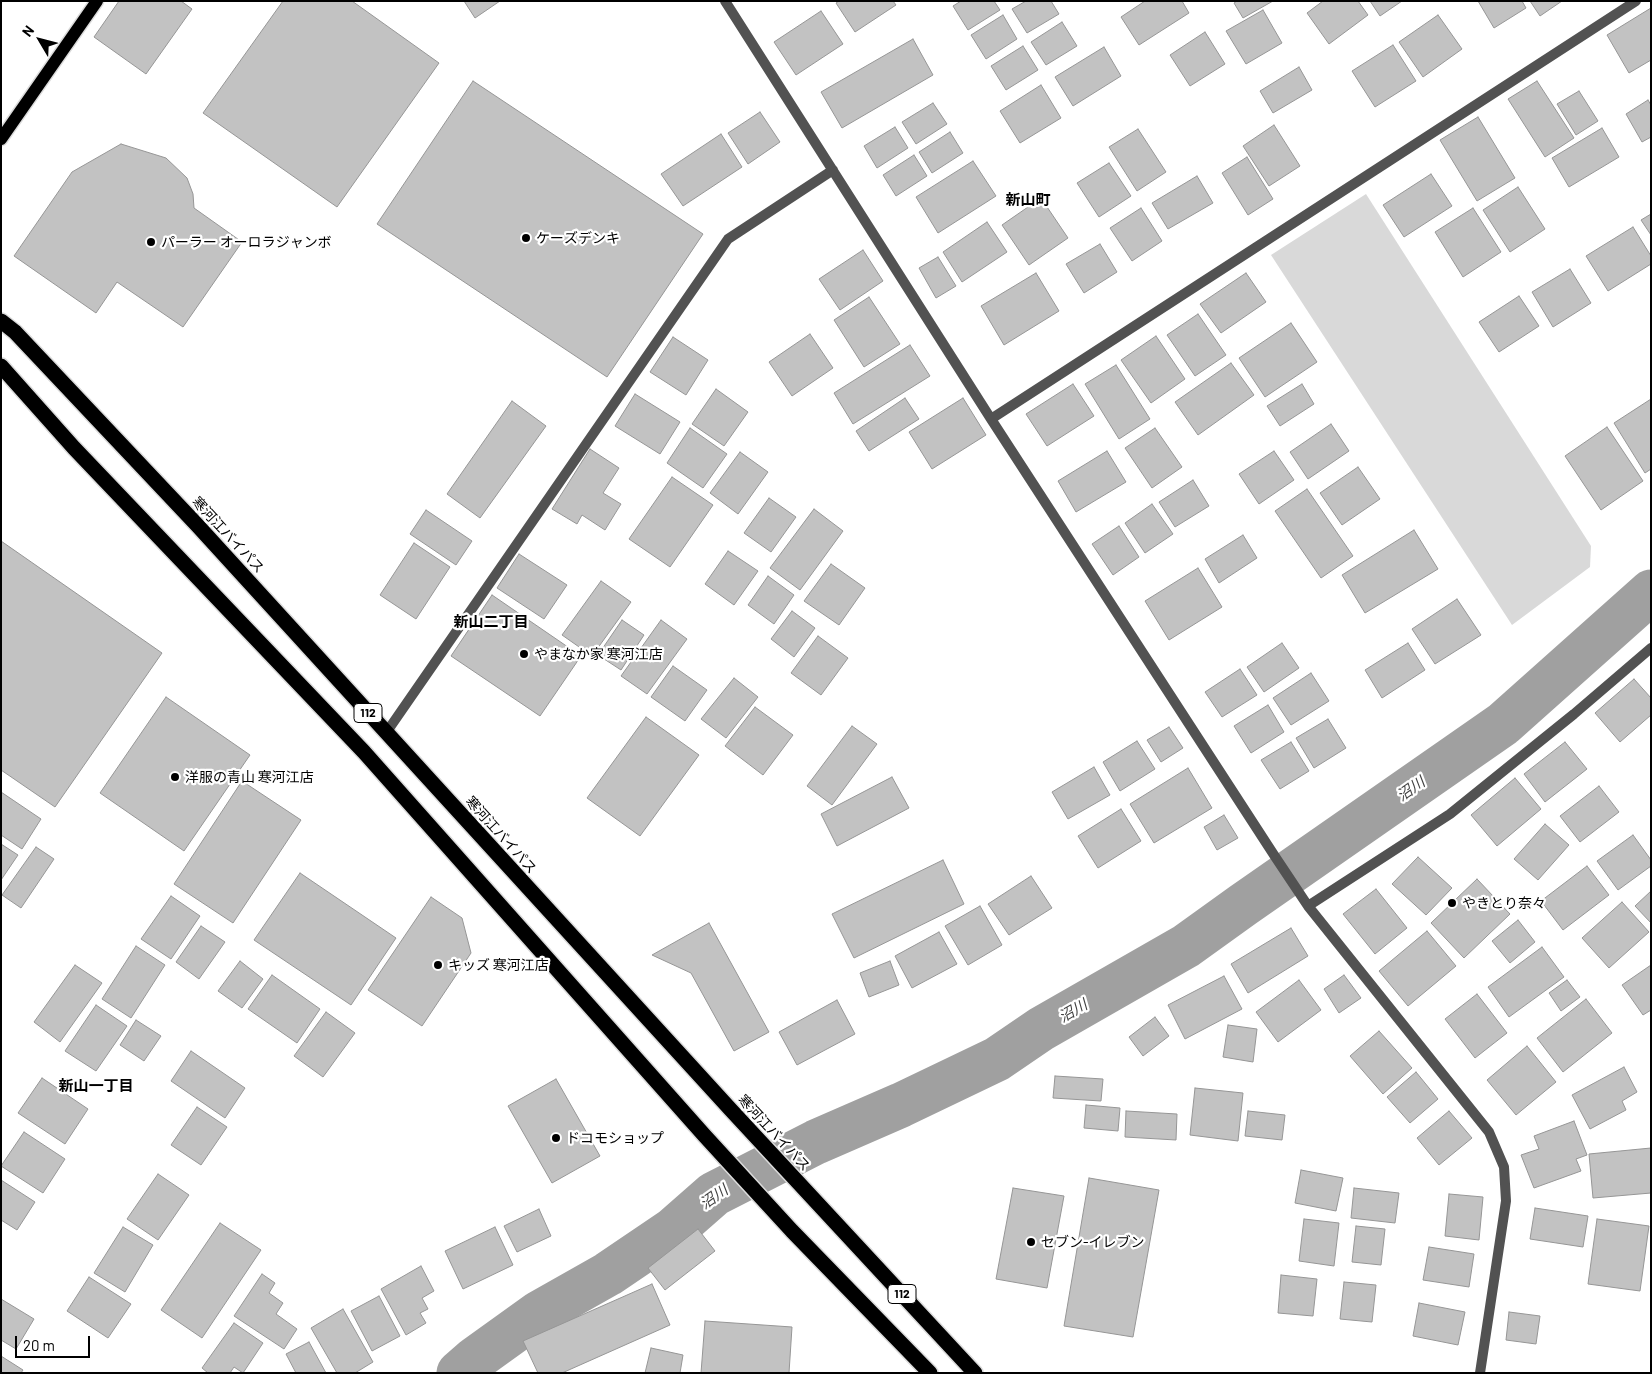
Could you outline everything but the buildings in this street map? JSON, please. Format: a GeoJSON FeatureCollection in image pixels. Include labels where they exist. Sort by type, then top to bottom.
{"type":"FeatureCollection","features":[{"type":"Feature","properties":{"kind":"highway","name":"寒河江バイパス"},"geometry":{"type":"LineString","coordinates":[[1,321],[15,332],[198,526],[731,1110],[975,1373]]}},
{"type":"Feature","properties":{"kind":"highway","name":"112"},"geometry":{"type":"LineString","coordinates":[[1,366],[74,448],[364,752],[704,1135],[792,1231],[930,1373]]}},
{"type":"Feature","properties":{"kind":"main road"},"geometry":{"type":"LineString","coordinates":[[1,139],[97,1]]}},
{"type":"Feature","properties":{"kind":"street"},"geometry":{"type":"LineString","coordinates":[[725,1],[991,419],[1308,906],[1489,1132],[1504,1167],[1506,1201],[1480,1373]]}},
{"type":"Feature","properties":{"kind":"street"},"geometry":{"type":"LineString","coordinates":[[991,419],[1636,1]]}},
{"type":"Feature","properties":{"kind":"street"},"geometry":{"type":"LineString","coordinates":[[386,733],[728,239],[833,170]]}},
{"type":"Feature","properties":{"kind":"street"},"geometry":{"type":"LineString","coordinates":[[1308,906],[1450,814],[1574,714],[1651,648]]}},
{"type":"Feature","properties":{"kind":"shaded area"},"geometry":{"type":"Polygon","coordinates":[[[1366,194],[1591,546],[1590,567],[1512,625],[1271,255],[1366,194]]]}},
{"type":"Feature","properties":{"kind":"waterway","name":"沼川"},"geometry":{"type":"LineString","coordinates":[[459,1373],[475,1359],[539,1313],[608,1274],[673,1230],[714,1194],[816,1142],[901,1105],[997,1059],[1041,1029],[1186,946],[1503,724],[1651,592]]}},
{"type":"Feature","properties":{"kind":"place","name":"ケーズデンキ"},"geometry":{"type":"Point","coordinates":[526,238]}},
{"type":"Feature","properties":{"kind":"place","name":"パーラー オーロラジャンボ"},"geometry":{"type":"Point","coordinates":[151,242]}},
{"type":"Feature","properties":{"kind":"place","name":"やまなか家 寒河江店"},"geometry":{"type":"Point","coordinates":[524,654]}},
{"type":"Feature","properties":{"kind":"place","name":"洋服の青山 寒河江店"},"geometry":{"type":"Point","coordinates":[175,777]}},
{"type":"Feature","properties":{"kind":"place","name":"やきとり奈々"},"geometry":{"type":"Point","coordinates":[1452,903]}},
{"type":"Feature","properties":{"kind":"place","name":"キッズ 寒河江店"},"geometry":{"type":"Point","coordinates":[438,965]}},
{"type":"Feature","properties":{"kind":"place","name":"ドコモショップ"},"geometry":{"type":"Point","coordinates":[556,1138]}},
{"type":"Feature","properties":{"kind":"place","name":"セブン-イレブン"},"geometry":{"type":"Point","coordinates":[1031,1242]}},
{"type":"Feature","properties":{"kind":"district","name":"新山町"},"geometry":{"type":"Point","coordinates":[1028,200]}},
{"type":"Feature","properties":{"kind":"district","name":"新山二丁目"},"geometry":{"type":"Point","coordinates":[491,622]}},
{"type":"Feature","properties":{"kind":"district","name":"新山一丁目"},"geometry":{"type":"Point","coordinates":[96,1086]}}]}
